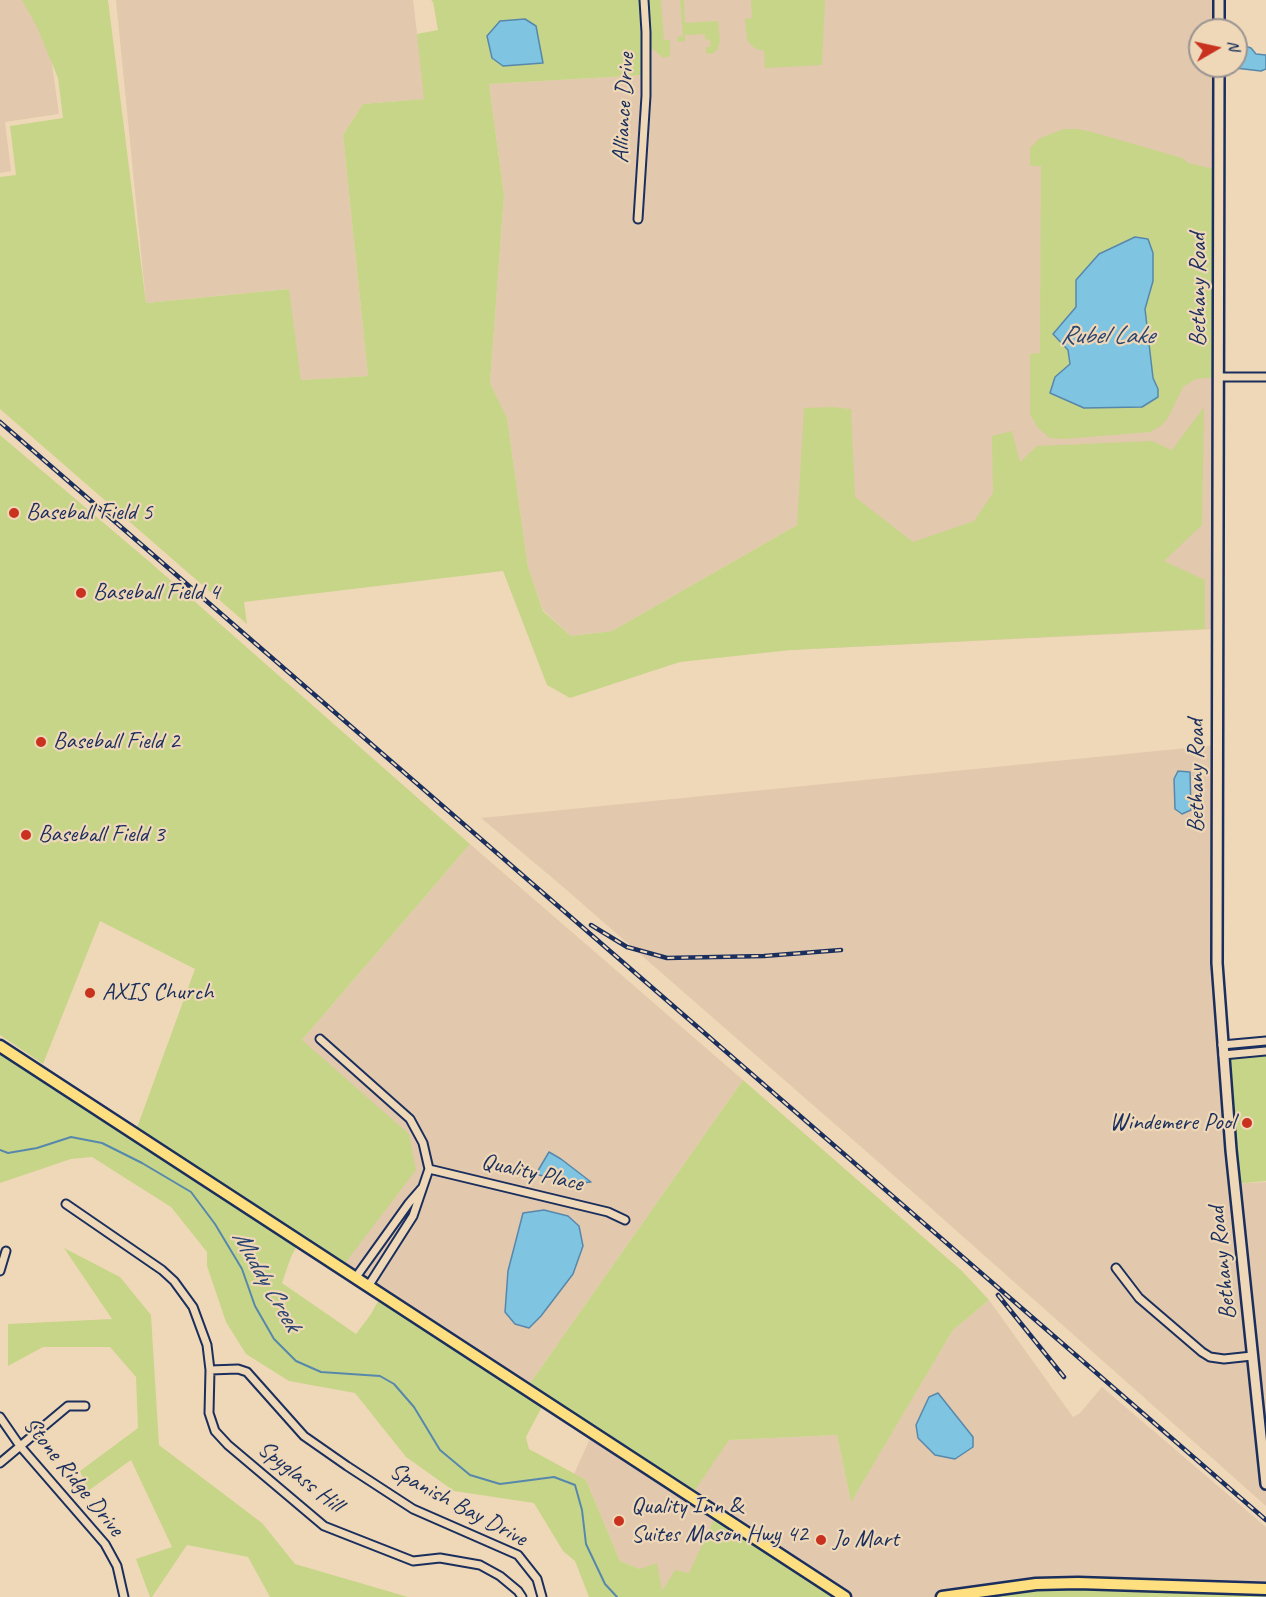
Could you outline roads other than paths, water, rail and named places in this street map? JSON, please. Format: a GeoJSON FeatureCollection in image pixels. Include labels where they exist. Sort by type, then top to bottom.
{"type":"FeatureCollection","features":[{"type":"Feature","properties":{"kind":"main road"},"geometry":{"type":"LineString","coordinates":[[1219,0],[1219,18]]}},
{"type":"Feature","properties":{"kind":"main road","name":"Bethany Road"},"geometry":{"type":"LineString","coordinates":[[1219,78],[1216,911],[1218,984],[1222,1050],[1266,1484]]}},
{"type":"Feature","properties":{"kind":"main road"},"geometry":{"type":"LineString","coordinates":[[0,1046],[845,1597]]}},
{"type":"Feature","properties":{"kind":"main road"},"geometry":{"type":"LineString","coordinates":[[823,1581],[834,1597]]}},
{"type":"Feature","properties":{"kind":"main road"},"geometry":{"type":"LineString","coordinates":[[942,1597],[999,1588],[1047,1584],[1266,1589]]}},
{"type":"Feature","properties":{"kind":"street","name":"Alliance Drive"},"geometry":{"type":"LineString","coordinates":[[638,219],[646,85],[644,0]]}},
{"type":"Feature","properties":{"kind":"street"},"geometry":{"type":"LineString","coordinates":[[1218,377],[1266,377]]}},
{"type":"Feature","properties":{"kind":"street"},"geometry":{"type":"LineString","coordinates":[[320,1039],[410,1119],[423,1143],[429,1168],[413,1216],[369,1285]]}},
{"type":"Feature","properties":{"kind":"street"},"geometry":{"type":"LineString","coordinates":[[1222,1050],[1266,1041]]}},
{"type":"Feature","properties":{"kind":"street"},"geometry":{"type":"LineString","coordinates":[[1222,1050],[1266,1051]]}},
{"type":"Feature","properties":{"kind":"street","name":"Quality Place"},"geometry":{"type":"LineString","coordinates":[[429,1168],[608,1212],[625,1220]]}},
{"type":"Feature","properties":{"kind":"street"},"geometry":{"type":"LineString","coordinates":[[356,1276],[423,1186]]}},
{"type":"Feature","properties":{"kind":"street"},"geometry":{"type":"LineString","coordinates":[[66,1204],[162,1270],[174,1281],[193,1307],[202,1327],[210,1370]]}},
{"type":"Feature","properties":{"kind":"street"},"geometry":{"type":"LineString","coordinates":[[0,1271],[6,1251]]}},
{"type":"Feature","properties":{"kind":"street"},"geometry":{"type":"LineString","coordinates":[[1116,1268],[1139,1298],[1202,1352],[1210,1357],[1224,1359],[1252,1356]]}},
{"type":"Feature","properties":{"kind":"street","name":"Spyglass Hill"},"geometry":{"type":"LineString","coordinates":[[210,1370],[209,1413],[215,1431],[228,1445],[324,1526],[413,1561],[440,1558],[480,1564],[500,1576],[522,1597]]}},
{"type":"Feature","properties":{"kind":"street","name":"Spanish Bay Drive"},"geometry":{"type":"LineString","coordinates":[[210,1370],[247,1372],[304,1436],[347,1466],[413,1509],[518,1555],[537,1579],[542,1597]]}},
{"type":"Feature","properties":{"kind":"street"},"geometry":{"type":"LineString","coordinates":[[0,1463],[68,1406],[85,1406]]}},
{"type":"Feature","properties":{"kind":"street","name":"Stone Ridge Drive"},"geometry":{"type":"LineString","coordinates":[[0,1418],[20,1446],[105,1544],[117,1566],[124,1597]]}},
{"type":"Feature","properties":{"kind":"water"},"geometry":{"type":"Polygon","coordinates":[[[525,19],[536,26],[543,63],[503,66],[492,58],[487,36],[500,21],[525,19]]]}},
{"type":"Feature","properties":{"kind":"water"},"geometry":{"type":"Polygon","coordinates":[[[1248,47],[1256,54],[1266,55],[1266,69],[1261,71],[1248,70],[1248,47]]]}},
{"type":"Feature","properties":{"kind":"water","name":"Rubel Lake"},"geometry":{"type":"Polygon","coordinates":[[[1135,237],[1148,239],[1153,253],[1153,281],[1145,309],[1153,378],[1158,389],[1158,397],[1142,407],[1084,408],[1050,393],[1055,377],[1070,364],[1068,350],[1053,334],[1076,307],[1076,280],[1099,254],[1135,237]]]}},
{"type":"Feature","properties":{"kind":"water"},"geometry":{"type":"Polygon","coordinates":[[[1178,771],[1190,772],[1191,810],[1182,814],[1175,809],[1174,779],[1178,771]]]}},
{"type":"Feature","properties":{"kind":"water"},"geometry":{"type":"Polygon","coordinates":[[[549,1152],[591,1182],[570,1184],[536,1174],[549,1152]]]}},
{"type":"Feature","properties":{"kind":"water"},"geometry":{"type":"Polygon","coordinates":[[[544,1210],[568,1216],[579,1226],[583,1246],[573,1274],[529,1328],[515,1324],[505,1312],[508,1271],[523,1213],[544,1210]]]}},
{"type":"Feature","properties":{"kind":"water"},"geometry":{"type":"Polygon","coordinates":[[[938,1393],[973,1437],[973,1447],[955,1459],[935,1455],[918,1438],[916,1425],[929,1397],[938,1393]]]}},
{"type":"Feature","properties":{"kind":"waterway","name":"Muddy Creek"},"geometry":{"type":"LineString","coordinates":[[0,1150],[8,1153],[37,1148],[71,1137],[102,1143],[191,1192],[215,1224],[242,1269],[255,1306],[274,1339],[296,1361],[321,1372],[380,1376],[394,1384],[414,1407],[440,1450],[470,1475],[500,1484],[554,1477],[575,1485],[582,1510],[586,1544],[605,1584],[617,1597]]}},
{"type":"Feature","properties":{"kind":"railway"},"geometry":{"type":"LineString","coordinates":[[0,422],[1266,1520]]}},
{"type":"Feature","properties":{"kind":"railway"},"geometry":{"type":"LineString","coordinates":[[591,925],[627,947],[667,958],[764,956],[841,950]]}},
{"type":"Feature","properties":{"kind":"railway"},"geometry":{"type":"LineString","coordinates":[[998,1295],[1064,1377]]}},
{"type":"Feature","properties":{"kind":"place","name":"Baseball Field 5"},"geometry":{"type":"Point","coordinates":[14,513]}},
{"type":"Feature","properties":{"kind":"place","name":"Baseball Field 4"},"geometry":{"type":"Point","coordinates":[81,593]}},
{"type":"Feature","properties":{"kind":"place","name":"Baseball Field 2"},"geometry":{"type":"Point","coordinates":[41,742]}},
{"type":"Feature","properties":{"kind":"place","name":"Baseball Field 3"},"geometry":{"type":"Point","coordinates":[26,835]}},
{"type":"Feature","properties":{"kind":"place","name":"AXIS Church"},"geometry":{"type":"Point","coordinates":[90,993]}},
{"type":"Feature","properties":{"kind":"place","name":"Windemere Pool"},"geometry":{"type":"Point","coordinates":[1247,1123]}},
{"type":"Feature","properties":{"kind":"place","name":"Quality Inn & Suites Mason Hwy 42"},"geometry":{"type":"Point","coordinates":[619,1521]}},
{"type":"Feature","properties":{"kind":"place","name":"Jo Mart"},"geometry":{"type":"Point","coordinates":[821,1540]}}]}
